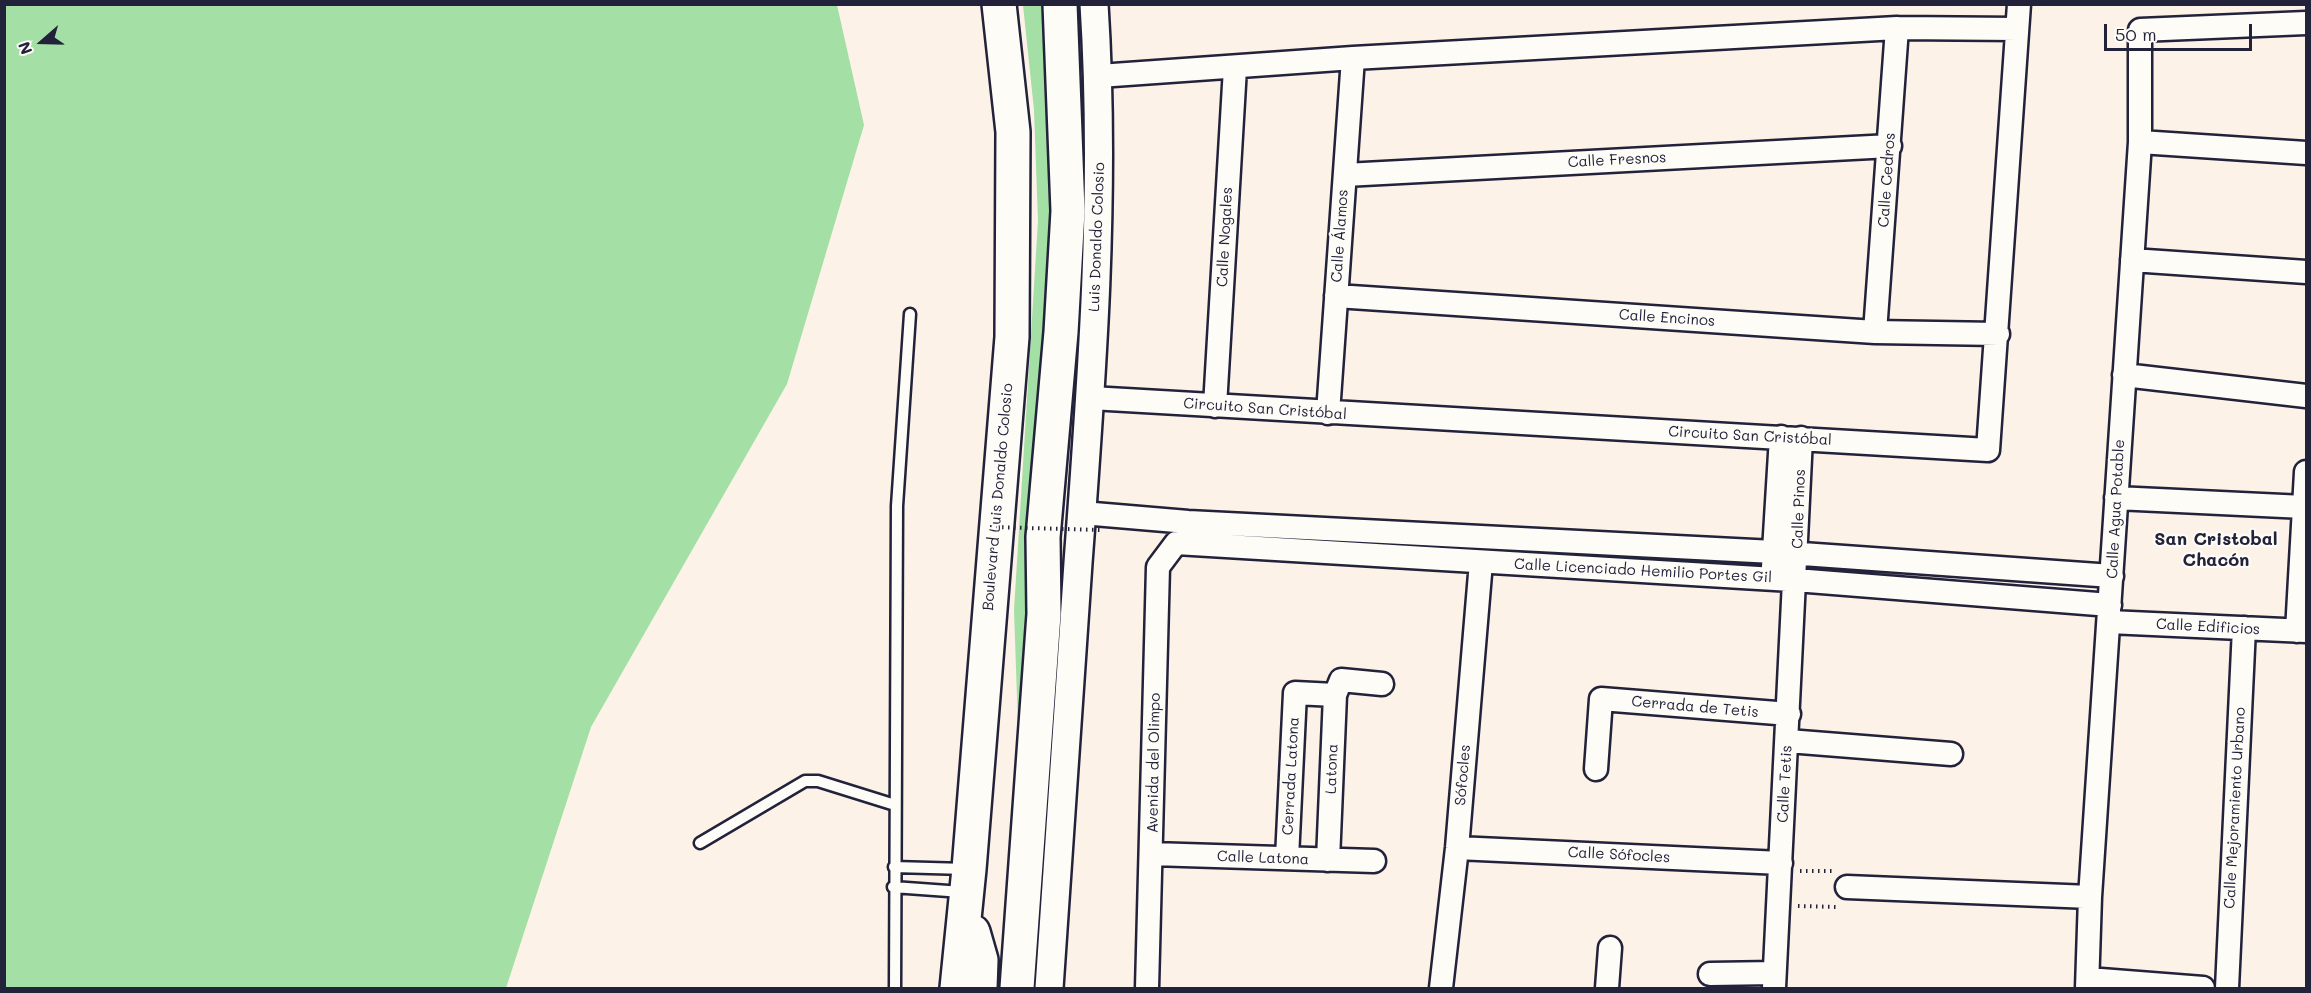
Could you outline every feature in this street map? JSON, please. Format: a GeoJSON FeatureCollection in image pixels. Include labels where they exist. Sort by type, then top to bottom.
{"type":"FeatureCollection","features":[{"type":"Feature","properties":{"kind":"main road","name":"Boulevard Luis Donaldo Colosio"},"geometry":{"type":"LineString","coordinates":[[957,988],[967,893],[1012,337],[1013,132],[999,4]]}},
{"type":"Feature","properties":{"kind":"main road"},"geometry":{"type":"LineString","coordinates":[[1017,988],[1044,614],[1043,537],[1061,332],[1068,212],[1060,4]]}},
{"type":"Feature","properties":{"kind":"main road"},"geometry":{"type":"LineString","coordinates":[[967,893],[981,960],[981,988]]}},
{"type":"Feature","properties":{"kind":"street","name":"Luis Donaldo Colosio"},"geometry":{"type":"LineString","coordinates":[[1048,988],[1092,522],[1091,398],[1100,190],[1099,76],[1094,4]]}},
{"type":"Feature","properties":{"kind":"street","name":"Circuito San Cristóbal"},"geometry":{"type":"LineString","coordinates":[[1091,398],[1988,450],[1998,334],[2019,4]]}},
{"type":"Feature","properties":{"kind":"street","name":"Calle Agua Potable"},"geometry":{"type":"LineString","coordinates":[[2088,984],[2090,897],[2140,142],[2140,30],[2307,23]]}},
{"type":"Feature","properties":{"kind":"street"},"geometry":{"type":"LineString","coordinates":[[1099,76],[1353,58],[1897,28],[2017,29]]}},
{"type":"Feature","properties":{"kind":"street","name":"Calle Cedros"},"geometry":{"type":"LineString","coordinates":[[1875,332],[1897,28]]}},
{"type":"Feature","properties":{"kind":"street","name":"Calle Álamos"},"geometry":{"type":"LineString","coordinates":[[1328,413],[1353,58]]}},
{"type":"Feature","properties":{"kind":"street","name":"Calle Nogales"},"geometry":{"type":"LineString","coordinates":[[1215,406],[1235,68]]}},
{"type":"Feature","properties":{"kind":"street"},"geometry":{"type":"LineString","coordinates":[[2140,142],[2307,153]]}},
{"type":"Feature","properties":{"kind":"street","name":"Calle Fresnos"},"geometry":{"type":"LineString","coordinates":[[1345,175],[1890,146]]}},
{"type":"Feature","properties":{"kind":"street"},"geometry":{"type":"LineString","coordinates":[[2132,260],[2307,272]]}},
{"type":"Feature","properties":{"kind":"street","name":"Calle Encinos"},"geometry":{"type":"LineString","coordinates":[[1336,296],[1875,332],[1998,334]]}},
{"type":"Feature","properties":{"kind":"street"},"geometry":{"type":"LineString","coordinates":[[2124,375],[2307,396]]}},
{"type":"Feature","properties":{"kind":"street","name":"Calle Pinos"},"geometry":{"type":"LineString","coordinates":[[1784,579],[1774,552],[1791,437]]}},
{"type":"Feature","properties":{"kind":"street","name":"Calle Pinos"},"geometry":{"type":"LineString","coordinates":[[1784,579],[1797,554],[1791,437]]}},
{"type":"Feature","properties":{"kind":"street"},"geometry":{"type":"LineString","coordinates":[[2302,631],[2304,507],[2307,472]]}},
{"type":"Feature","properties":{"kind":"street"},"geometry":{"type":"LineString","coordinates":[[2116,498],[2304,507]]}},
{"type":"Feature","properties":{"kind":"street"},"geometry":{"type":"LineString","coordinates":[[1092,522],[1188,522],[1774,552],[2112,576]]}},
{"type":"Feature","properties":{"kind":"street","name":"Calle Licenciado Hemilio Portes Gil"},"geometry":{"type":"LineString","coordinates":[[1176,543],[1784,579],[2110,614]]}},
{"type":"Feature","properties":{"kind":"street","name":"Avenida del Olimpo"},"geometry":{"type":"LineString","coordinates":[[1147,988],[1158,567],[1176,543]]}},
{"type":"Feature","properties":{"kind":"street","name":"Sófocles"},"geometry":{"type":"LineString","coordinates":[[1441,988],[1457,848],[1480,562]]}},
{"type":"Feature","properties":{"kind":"street","name":"Calle Tetis"},"geometry":{"type":"LineString","coordinates":[[1774,981],[1789,714],[1784,579]]}},
{"type":"Feature","properties":{"kind":"street","name":"Calle Edificios"},"geometry":{"type":"LineString","coordinates":[[2110,614],[2244,628],[2302,631]]}},
{"type":"Feature","properties":{"kind":"street","name":"Calle Mejoramiento Urbano"},"geometry":{"type":"LineString","coordinates":[[2227,988],[2244,628]]}},
{"type":"Feature","properties":{"kind":"street"},"geometry":{"type":"LineString","coordinates":[[1338,687],[1382,684]]}},
{"type":"Feature","properties":{"kind":"street","name":"Cerrada Latona"},"geometry":{"type":"LineString","coordinates":[[1287,858],[1295,693],[1338,687]]}},
{"type":"Feature","properties":{"kind":"street","name":"Latona"},"geometry":{"type":"LineString","coordinates":[[1328,860],[1338,687]]}},
{"type":"Feature","properties":{"kind":"street","name":"Cerrada de Tetis"},"geometry":{"type":"LineString","coordinates":[[1596,770],[1601,699],[1789,714]]}},
{"type":"Feature","properties":{"kind":"street"},"geometry":{"type":"LineString","coordinates":[[1788,741],[1951,754]]}},
{"type":"Feature","properties":{"kind":"street","name":"Calle Sófocles"},"geometry":{"type":"LineString","coordinates":[[1457,848],[1781,867]]}},
{"type":"Feature","properties":{"kind":"street","name":"Calle Latona"},"geometry":{"type":"LineString","coordinates":[[1152,854],[1374,861]]}},
{"type":"Feature","properties":{"kind":"street"},"geometry":{"type":"LineString","coordinates":[[1847,887],[2090,897]]}},
{"type":"Feature","properties":{"kind":"street"},"geometry":{"type":"LineString","coordinates":[[1607,988],[1610,948]]}},
{"type":"Feature","properties":{"kind":"street"},"geometry":{"type":"LineString","coordinates":[[1710,974],[1774,981]]}},
{"type":"Feature","properties":{"kind":"street"},"geometry":{"type":"LineString","coordinates":[[2088,984],[2203,988]]}},
{"type":"Feature","properties":{"kind":"lane"},"geometry":{"type":"LineString","coordinates":[[895,988],[893,887],[897,506],[910,314]]}},
{"type":"Feature","properties":{"kind":"lane"},"geometry":{"type":"LineString","coordinates":[[700,843],[805,781],[818,781],[895,805]]}},
{"type":"Feature","properties":{"kind":"lane"},"geometry":{"type":"LineString","coordinates":[[894,867],[967,893]]}},
{"type":"Feature","properties":{"kind":"lane"},"geometry":{"type":"LineString","coordinates":[[893,887],[967,893]]}},
{"type":"Feature","properties":{"kind":"path"},"geometry":{"type":"LineString","coordinates":[[990,527],[1092,522]]}},
{"type":"Feature","properties":{"kind":"path"},"geometry":{"type":"LineString","coordinates":[[1779,906],[1845,907],[1848,872],[1781,867]]}},
{"type":"Feature","properties":{"kind":"green space"},"geometry":{"type":"Polygon","coordinates":[[[5,4],[837,5],[864,125],[787,384],[591,727],[506,988],[5,988],[5,4]]]}},
{"type":"Feature","properties":{"kind":"green space"},"geometry":{"type":"Polygon","coordinates":[[[1052,4],[1058,220],[1023,726],[1018,727],[1014,610],[1038,221],[1034,110],[1023,5],[1052,4]]]}},
{"type":"Feature","properties":{"kind":"district","name":"San Cristobal Chacón"},"geometry":{"type":"Point","coordinates":[2216,549]}}]}
